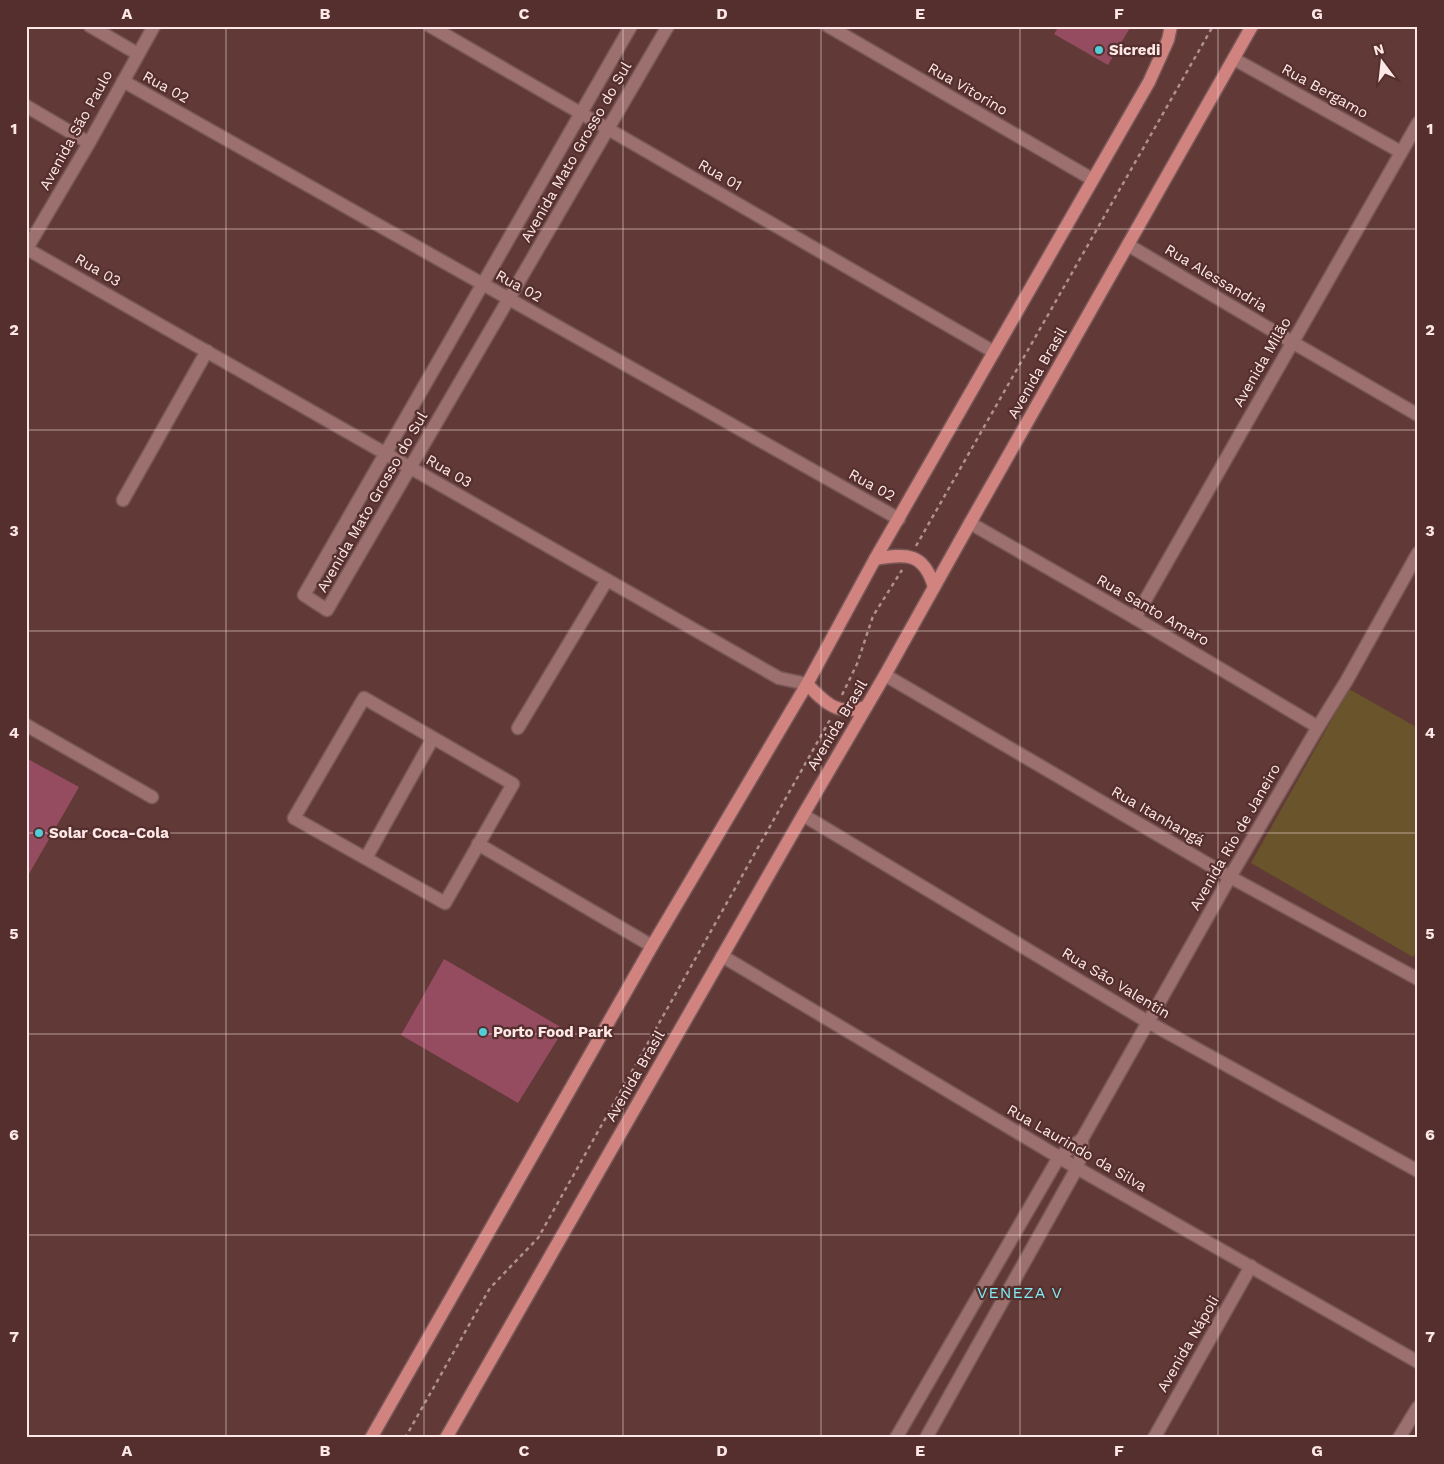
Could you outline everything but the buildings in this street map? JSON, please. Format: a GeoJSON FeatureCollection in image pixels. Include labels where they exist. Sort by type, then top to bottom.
{"type":"FeatureCollection","features":[{"type":"Feature","properties":{"kind":"main road"},"geometry":{"type":"LineString","coordinates":[[372,1438],[652,946],[807,684],[875,559],[1149,82],[1168,40],[1171,26]]}},
{"type":"Feature","properties":{"kind":"main road","name":"Avenida Brasil"},"geometry":{"type":"LineString","coordinates":[[446,1438],[803,815],[886,675],[1252,26]]}},
{"type":"Feature","properties":{"kind":"main road"},"geometry":{"type":"LineString","coordinates":[[875,559],[896,555],[910,556],[924,566],[930,575],[934,587]]}},
{"type":"Feature","properties":{"kind":"main road"},"geometry":{"type":"LineString","coordinates":[[807,684],[823,701],[836,708],[844,711],[866,707]]}},
{"type":"Feature","properties":{"kind":"street"},"geometry":{"type":"LineString","coordinates":[[90,26],[138,54]]}},
{"type":"Feature","properties":{"kind":"street","name":"Avenida São Paulo"},"geometry":{"type":"LineString","coordinates":[[27,249],[90,143],[154,26]]}},
{"type":"Feature","properties":{"kind":"street","name":"Rua 01"},"geometry":{"type":"LineString","coordinates":[[430,26],[994,352]]}},
{"type":"Feature","properties":{"kind":"street","name":"Avenida Mato Grosso do Sul"},"geometry":{"type":"LineString","coordinates":[[631,26],[304,596],[327,610],[668,26]]}},
{"type":"Feature","properties":{"kind":"street","name":"Rua Vitorino"},"geometry":{"type":"LineString","coordinates":[[828,26],[1092,179]]}},
{"type":"Feature","properties":{"kind":"street","name":"Rua Bergamo"},"geometry":{"type":"LineString","coordinates":[[1234,59],[1401,152]]}},
{"type":"Feature","properties":{"kind":"street","name":"Rua 02"},"geometry":{"type":"LineString","coordinates":[[123,81],[899,519]]}},
{"type":"Feature","properties":{"kind":"street"},"geometry":{"type":"LineString","coordinates":[[26,106],[90,143]]}},
{"type":"Feature","properties":{"kind":"street","name":"Avenida Milão"},"geometry":{"type":"LineString","coordinates":[[1135,618],[1418,123]]}},
{"type":"Feature","properties":{"kind":"street","name":"Rua Alessandria"},"geometry":{"type":"LineString","coordinates":[[1128,245],[1418,415]]}},
{"type":"Feature","properties":{"kind":"street","name":"Rua 03"},"geometry":{"type":"LineString","coordinates":[[27,249],[779,678],[807,684]]}},
{"type":"Feature","properties":{"kind":"street"},"geometry":{"type":"LineString","coordinates":[[123,500],[207,352]]}},
{"type":"Feature","properties":{"kind":"street","name":"Rua Santo Amaro"},"geometry":{"type":"LineString","coordinates":[[970,523],[1318,727]]}},
{"type":"Feature","properties":{"kind":"street","name":"Avenida Rio de Janeiro"},"geometry":{"type":"LineString","coordinates":[[1058,1157],[1082,1139],[1230,877],[1347,680],[1418,553]]}},
{"type":"Feature","properties":{"kind":"street"},"geometry":{"type":"LineString","coordinates":[[518,728],[607,580]]}},
{"type":"Feature","properties":{"kind":"street","name":"Rua Itanhangá"},"geometry":{"type":"LineString","coordinates":[[886,675],[1230,877],[1418,979]]}},
{"type":"Feature","properties":{"kind":"street"},"geometry":{"type":"LineString","coordinates":[[364,698],[513,784],[478,844],[445,903],[294,818],[364,698]]}},
{"type":"Feature","properties":{"kind":"street"},"geometry":{"type":"LineString","coordinates":[[26,725],[152,797]]}},
{"type":"Feature","properties":{"kind":"street"},"geometry":{"type":"LineString","coordinates":[[366,858],[433,738]]}},
{"type":"Feature","properties":{"kind":"street","name":"Rua São Valentin"},"geometry":{"type":"LineString","coordinates":[[803,815],[1148,1022],[1418,1172]]}},
{"type":"Feature","properties":{"kind":"street"},"geometry":{"type":"LineString","coordinates":[[478,844],[652,946]]}},
{"type":"Feature","properties":{"kind":"street","name":"Rua Laurindo da Silva"},"geometry":{"type":"LineString","coordinates":[[722,956],[1058,1157],[1418,1362]]}},
{"type":"Feature","properties":{"kind":"street","name":"Avenida Rio de Janeiro"},"geometry":{"type":"LineString","coordinates":[[926,1438],[1077,1168],[1082,1152],[1082,1139]]}},
{"type":"Feature","properties":{"kind":"street"},"geometry":{"type":"LineString","coordinates":[[896,1438],[1058,1157]]}},
{"type":"Feature","properties":{"kind":"street","name":"Avenida Nápoli"},"geometry":{"type":"LineString","coordinates":[[1154,1438],[1251,1266]]}},
{"type":"Feature","properties":{"kind":"street"},"geometry":{"type":"LineString","coordinates":[[1399,1438],[1418,1407]]}},
{"type":"Feature","properties":{"kind":"path"},"geometry":{"type":"LineString","coordinates":[[405,1438],[490,1288],[538,1238],[836,708],[857,664],[873,616],[910,556],[1213,26]]}},
{"type":"Feature","properties":{"kind":"shaded area"},"geometry":{"type":"Polygon","coordinates":[[[1349,689],[1418,728],[1418,948],[1413,957],[1251,863],[1349,689]]]}},
{"type":"Feature","properties":{"kind":"place","name":"Sicredi"},"geometry":{"type":"Point","coordinates":[1099,50]}},
{"type":"Feature","properties":{"kind":"place","name":"Solar Coca-Cola"},"geometry":{"type":"Point","coordinates":[39,833]}},
{"type":"Feature","properties":{"kind":"place","name":"Porto Food Park"},"geometry":{"type":"Point","coordinates":[483,1032]}},
{"type":"Feature","properties":{"kind":"district","name":"VENEZA V"},"geometry":{"type":"Point","coordinates":[1020,1292]}}]}
